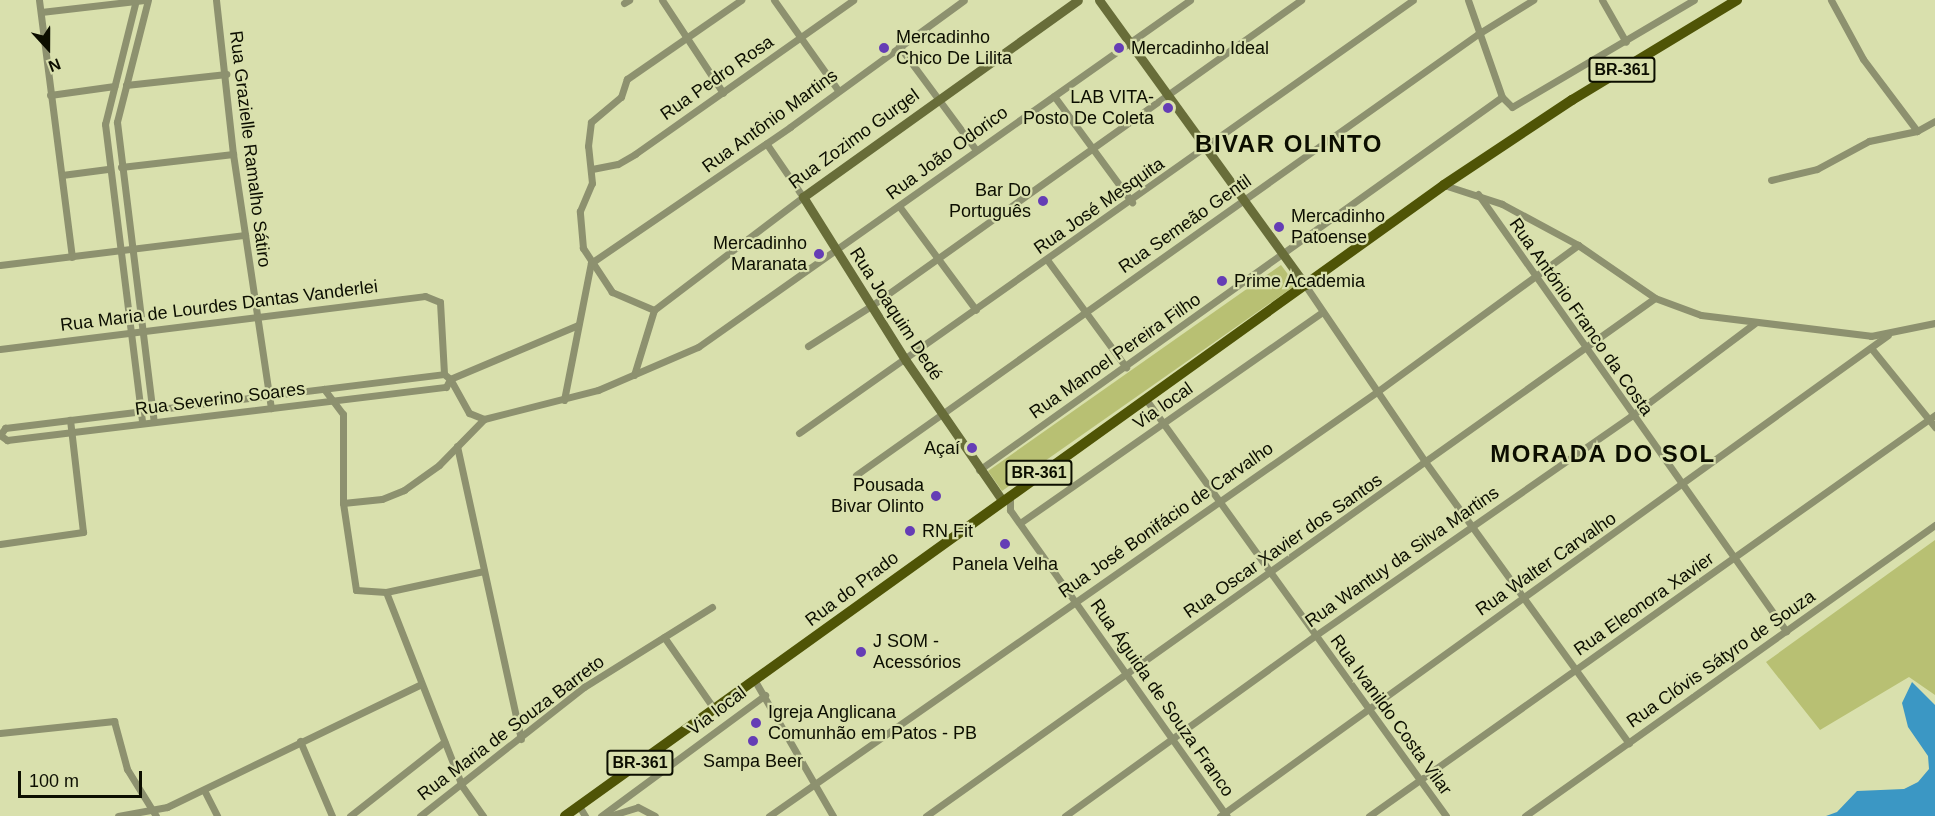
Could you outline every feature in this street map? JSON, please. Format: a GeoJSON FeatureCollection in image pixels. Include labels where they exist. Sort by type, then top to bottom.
{"type":"FeatureCollection","features":[{"type":"Feature","properties":{"kind":"main road","name":"BR-361"},"geometry":{"type":"LineString","coordinates":[[1305,285],[1444,185],[1563,106],[1737,0]]}},
{"type":"Feature","properties":{"kind":"main road","name":"Rua do Prado"},"geometry":{"type":"LineString","coordinates":[[565,816],[582,811],[715,710],[992,507],[1305,285]]}},
{"type":"Feature","properties":{"kind":"street"},"geometry":{"type":"LineString","coordinates":[[39,0],[72,257]]}},
{"type":"Feature","properties":{"kind":"street"},"geometry":{"type":"LineString","coordinates":[[136,0],[105,124],[118,250],[142,423]]}},
{"type":"Feature","properties":{"kind":"street"},"geometry":{"type":"LineString","coordinates":[[41,12],[146,0],[117,122],[154,422]]}},
{"type":"Feature","properties":{"kind":"street","name":"Rua Grazielle Ramalho Sátiro"},"geometry":{"type":"LineString","coordinates":[[216,0],[233,153],[271,408]]}},
{"type":"Feature","properties":{"kind":"street"},"geometry":{"type":"LineString","coordinates":[[662,0],[689,36],[723,93]]}},
{"type":"Feature","properties":{"kind":"street"},"geometry":{"type":"LineString","coordinates":[[634,375],[654,310],[612,292],[583,248],[580,211],[592,183],[588,146],[591,122],[621,97],[627,79],[741,0]]}},
{"type":"Feature","properties":{"kind":"street"},"geometry":{"type":"LineString","coordinates":[[774,0],[838,90]]}},
{"type":"Feature","properties":{"kind":"street","name":"Rua Pedro Rosa"},"geometry":{"type":"LineString","coordinates":[[592,169],[618,164],[723,93],[853,0]]}},
{"type":"Feature","properties":{"kind":"street","name":"Rua Antônio Martins"},"geometry":{"type":"LineString","coordinates":[[591,262],[766,143],[964,0]]}},
{"type":"Feature","properties":{"kind":"street","name":"Rua Zozimo Gurgel"},"geometry":{"type":"LineString","coordinates":[[654,310],[803,197],[1078,0]]}},
{"type":"Feature","properties":{"kind":"street"},"geometry":{"type":"LineString","coordinates":[[1099,0],[1305,285],[1426,463],[1629,743]]}},
{"type":"Feature","properties":{"kind":"street","name":"Rua João Odorico"},"geometry":{"type":"LineString","coordinates":[[484,419],[564,400],[634,375],[698,346],[721,327],[836,251],[1190,0]]}},
{"type":"Feature","properties":{"kind":"street"},"geometry":{"type":"LineString","coordinates":[[808,346],[872,306],[1301,0]]}},
{"type":"Feature","properties":{"kind":"street","name":"Rua José Mesquita"},"geometry":{"type":"LineString","coordinates":[[799,433],[906,361],[1132,202],[1413,0]]}},
{"type":"Feature","properties":{"kind":"street"},"geometry":{"type":"LineString","coordinates":[[1468,0],[1478,34],[1502,97],[1512,107],[1519,106],[1694,0]]}},
{"type":"Feature","properties":{"kind":"street","name":"Rua Semeão Gentil"},"geometry":{"type":"LineString","coordinates":[[856,475],[1478,34],[1533,0]]}},
{"type":"Feature","properties":{"kind":"street"},"geometry":{"type":"LineString","coordinates":[[1602,0],[1626,42]]}},
{"type":"Feature","properties":{"kind":"street"},"geometry":{"type":"LineString","coordinates":[[1831,0],[1863,59],[1917,131]]}},
{"type":"Feature","properties":{"kind":"street"},"geometry":{"type":"LineString","coordinates":[[899,46],[936,100],[976,150]]}},
{"type":"Feature","properties":{"kind":"street"},"geometry":{"type":"LineString","coordinates":[[126,85],[226,74]]}},
{"type":"Feature","properties":{"kind":"street"},"geometry":{"type":"LineString","coordinates":[[50,95],[114,86]]}},
{"type":"Feature","properties":{"kind":"street"},"geometry":{"type":"LineString","coordinates":[[1054,96],[1132,202]]}},
{"type":"Feature","properties":{"kind":"street","name":"Rua Manoel Pereira Filho"},"geometry":{"type":"LineString","coordinates":[[979,470],[1502,97]]}},
{"type":"Feature","properties":{"kind":"street"},"geometry":{"type":"LineString","coordinates":[[1771,180],[1817,170],[1869,141],[1917,131],[1935,121]]}},
{"type":"Feature","properties":{"kind":"street","name":"Rua Joaquim Dedé"},"geometry":{"type":"LineString","coordinates":[[766,143],[979,470],[1006,497]]}},
{"type":"Feature","properties":{"kind":"street"},"geometry":{"type":"LineString","coordinates":[[121,167],[233,153]]}},
{"type":"Feature","properties":{"kind":"street"},"geometry":{"type":"LineString","coordinates":[[62,175],[108,169]]}},
{"type":"Feature","properties":{"kind":"street"},"geometry":{"type":"LineString","coordinates":[[1444,185],[1478,194],[1578,245],[1655,297],[1701,315],[1888,335],[1935,323]]}},
{"type":"Feature","properties":{"kind":"street","name":"Rua António Franco da Costa"},"geometry":{"type":"LineString","coordinates":[[1478,194],[1533,277],[1786,632]]}},
{"type":"Feature","properties":{"kind":"street"},"geometry":{"type":"LineString","coordinates":[[899,207],[976,310]]}},
{"type":"Feature","properties":{"kind":"street"},"geometry":{"type":"LineString","coordinates":[[0,265],[245,235]]}},
{"type":"Feature","properties":{"kind":"street","name":"Rua José Bonifácio de Carvalho"},"geometry":{"type":"LineString","coordinates":[[770,816],[1378,391],[1578,245]]}},
{"type":"Feature","properties":{"kind":"street"},"geometry":{"type":"LineString","coordinates":[[1048,261],[1126,367]]}},
{"type":"Feature","properties":{"kind":"street"},"geometry":{"type":"LineString","coordinates":[[564,400],[591,262]]}},
{"type":"Feature","properties":{"kind":"street","name":"Rua Maria de Lourdes Dantas Vanderlei"},"geometry":{"type":"LineString","coordinates":[[0,349],[129,330],[425,296],[440,302],[447,376]]}},
{"type":"Feature","properties":{"kind":"street","name":"Rua Oscar Xavier dos Santos"},"geometry":{"type":"LineString","coordinates":[[926,816],[1426,463],[1655,297]]}},
{"type":"Feature","properties":{"kind":"street","name":"Via local"},"geometry":{"type":"LineString","coordinates":[[1020,523],[1322,312]]}},
{"type":"Feature","properties":{"kind":"street","name":"Rua Wantuy da Silva Martins"},"geometry":{"type":"LineString","coordinates":[[1065,816],[1316,635],[1631,416],[1756,322]]}},
{"type":"Feature","properties":{"kind":"street","name":"Rua Severino Soares"},"geometry":{"type":"LineString","coordinates":[[447,376],[446,387],[7,440],[0,434],[5,428],[447,376],[578,325]]}},
{"type":"Feature","properties":{"kind":"street","name":"Rua Walter Carvalho"},"geometry":{"type":"LineString","coordinates":[[1224,815],[1888,335]]}},
{"type":"Feature","properties":{"kind":"street"},"geometry":{"type":"LineString","coordinates":[[1871,348],[1932,417],[1935,427]]}},
{"type":"Feature","properties":{"kind":"street"},"geometry":{"type":"LineString","coordinates":[[343,503],[382,499],[404,490],[439,465],[484,419],[469,413],[447,376]]}},
{"type":"Feature","properties":{"kind":"street"},"geometry":{"type":"LineString","coordinates":[[324,389],[343,414],[343,503],[356,590],[386,592],[484,571]]}},
{"type":"Feature","properties":{"kind":"street","name":"Rua Ivanildo Costa Vilar"},"geometry":{"type":"LineString","coordinates":[[1144,398],[1221,499],[1446,816]]}},
{"type":"Feature","properties":{"kind":"street","name":"Rua Eleonora Xavier"},"geometry":{"type":"LineString","coordinates":[[1369,816],[1932,417]]}},
{"type":"Feature","properties":{"kind":"street"},"geometry":{"type":"LineString","coordinates":[[0,544],[83,532],[70,420]]}},
{"type":"Feature","properties":{"kind":"street"},"geometry":{"type":"LineString","coordinates":[[457,446],[522,739]]}},
{"type":"Feature","properties":{"kind":"street"},"geometry":{"type":"LineString","coordinates":[[992,507],[1010,510],[1006,497]]}},
{"type":"Feature","properties":{"kind":"street","name":"Rua Águida de Souza Franco"},"geometry":{"type":"LineString","coordinates":[[1010,510],[1224,815]]}},
{"type":"Feature","properties":{"kind":"street","name":"Rua Clóvis Sátyro de Souza"},"geometry":{"type":"LineString","coordinates":[[1525,816],[1935,525]]}},
{"type":"Feature","properties":{"kind":"street"},"geometry":{"type":"LineString","coordinates":[[386,592],[462,786],[483,816]]}},
{"type":"Feature","properties":{"kind":"street","name":"Rua Maria de Souza Barreto"},"geometry":{"type":"LineString","coordinates":[[420,816],[522,739],[584,687],[712,607]]}},
{"type":"Feature","properties":{"kind":"street"},"geometry":{"type":"LineString","coordinates":[[664,638],[715,710]]}},
{"type":"Feature","properties":{"kind":"street"},"geometry":{"type":"LineString","coordinates":[[755,681],[765,694],[833,816]]}},
{"type":"Feature","properties":{"kind":"street"},"geometry":{"type":"LineString","coordinates":[[118,816],[154,814],[421,684]]}},
{"type":"Feature","properties":{"kind":"street","name":"Via local"},"geometry":{"type":"LineString","coordinates":[[601,816],[765,694]]}},
{"type":"Feature","properties":{"kind":"street"},"geometry":{"type":"LineString","coordinates":[[0,734],[114,721],[127,769],[154,814]]}},
{"type":"Feature","properties":{"kind":"street"},"geometry":{"type":"LineString","coordinates":[[300,741],[332,816]]}},
{"type":"Feature","properties":{"kind":"street"},"geometry":{"type":"LineString","coordinates":[[350,816],[444,742]]}},
{"type":"Feature","properties":{"kind":"street"},"geometry":{"type":"LineString","coordinates":[[204,790],[217,816]]}},
{"type":"Feature","properties":{"kind":"street"},"geometry":{"type":"LineString","coordinates":[[609,816],[638,807],[655,816]]}},
{"type":"Feature","properties":{"kind":"green space"},"geometry":{"type":"Polygon","coordinates":[[[1281,265],[1296,285],[1002,491],[988,471],[1281,265]]]}},
{"type":"Feature","properties":{"kind":"green space"},"geometry":{"type":"Polygon","coordinates":[[[1935,540],[1935,695],[1909,677],[1820,730],[1766,662],[1935,540]]]}},
{"type":"Feature","properties":{"kind":"water"},"geometry":{"type":"Polygon","coordinates":[[[1912,682],[1935,705],[1935,816],[1826,816],[1837,812],[1857,791],[1904,789],[1918,782],[1929,769],[1928,756],[1908,727],[1902,703],[1912,682]]]}},
{"type":"Feature","properties":{"kind":"place","name":"Mercadinho Chico De Lilita"},"geometry":{"type":"Point","coordinates":[884,48]}},
{"type":"Feature","properties":{"kind":"place","name":"Mercadinho Ideal"},"geometry":{"type":"Point","coordinates":[1119,48]}},
{"type":"Feature","properties":{"kind":"place","name":"LAB VITA- Posto De Coleta"},"geometry":{"type":"Point","coordinates":[1168,108]}},
{"type":"Feature","properties":{"kind":"place","name":"Bar Do Português"},"geometry":{"type":"Point","coordinates":[1043,201]}},
{"type":"Feature","properties":{"kind":"place","name":"Mercadinho Patoense"},"geometry":{"type":"Point","coordinates":[1279,227]}},
{"type":"Feature","properties":{"kind":"place","name":"Mercadinho Maranata"},"geometry":{"type":"Point","coordinates":[819,254]}},
{"type":"Feature","properties":{"kind":"place","name":"Prime Academia"},"geometry":{"type":"Point","coordinates":[1222,281]}},
{"type":"Feature","properties":{"kind":"place","name":"Açaí"},"geometry":{"type":"Point","coordinates":[972,448]}},
{"type":"Feature","properties":{"kind":"place","name":"Pousada Bivar Olinto"},"geometry":{"type":"Point","coordinates":[936,496]}},
{"type":"Feature","properties":{"kind":"place","name":"RN Fit"},"geometry":{"type":"Point","coordinates":[910,531]}},
{"type":"Feature","properties":{"kind":"place","name":"Panela Velha"},"geometry":{"type":"Point","coordinates":[1005,544]}},
{"type":"Feature","properties":{"kind":"place","name":"J SOM - Acessórios"},"geometry":{"type":"Point","coordinates":[861,652]}},
{"type":"Feature","properties":{"kind":"place","name":"Igreja Anglicana Comunhão em Patos - PB"},"geometry":{"type":"Point","coordinates":[756,723]}},
{"type":"Feature","properties":{"kind":"place","name":"Sampa Beer"},"geometry":{"type":"Point","coordinates":[753,741]}},
{"type":"Feature","properties":{"kind":"district","name":"BIVAR OLINTO"},"geometry":{"type":"Point","coordinates":[1289,144]}},
{"type":"Feature","properties":{"kind":"district","name":"MORADA DO SOL"},"geometry":{"type":"Point","coordinates":[1603,454]}}]}
